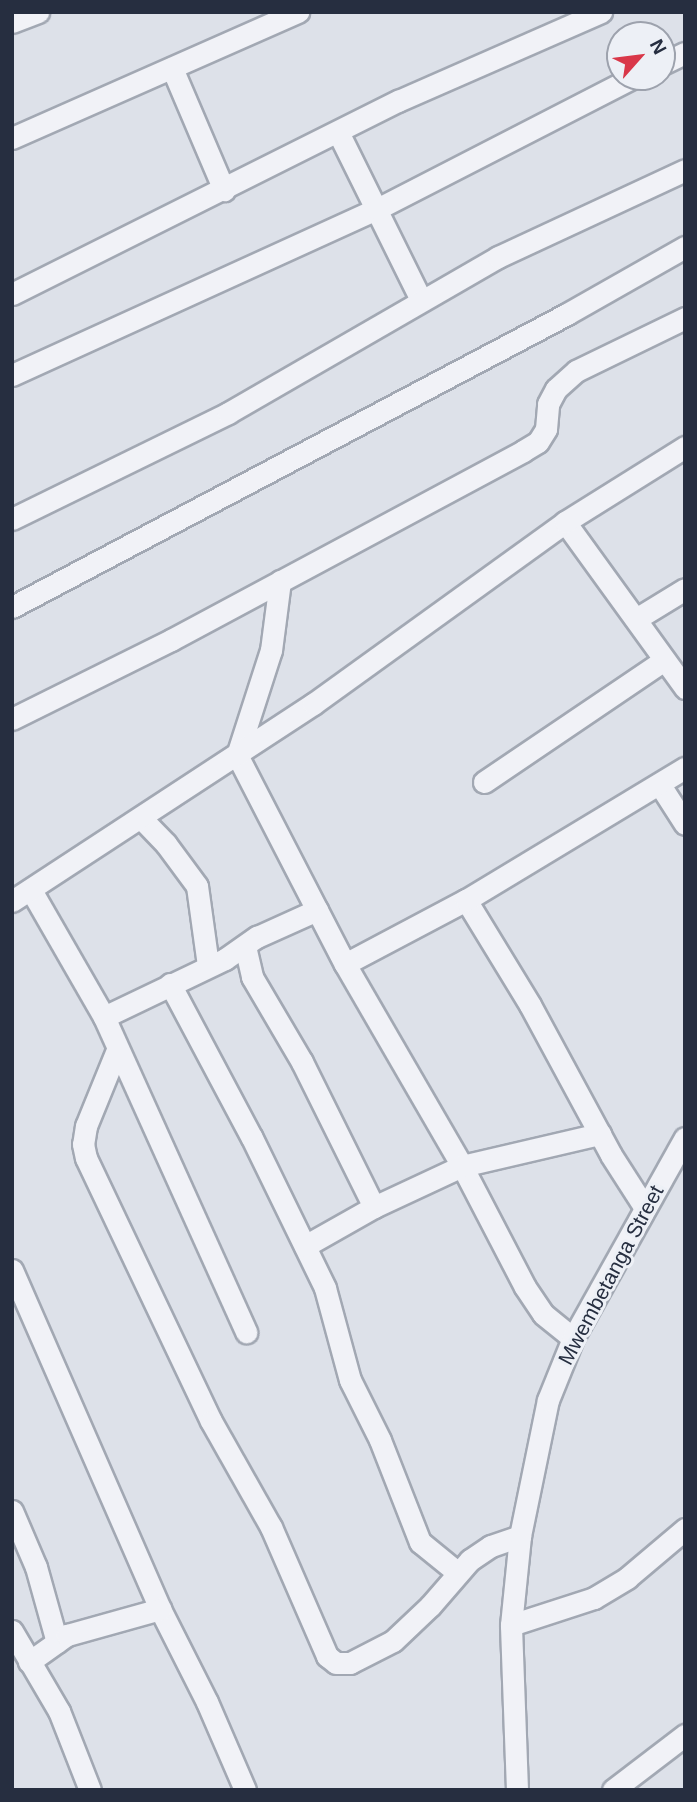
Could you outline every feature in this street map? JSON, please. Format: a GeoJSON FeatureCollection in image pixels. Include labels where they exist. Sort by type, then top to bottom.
{"type":"FeatureCollection","features":[{"type":"Feature","properties":{"kind":"street"},"geometry":{"type":"LineString","coordinates":[[12,22],[38,12]]}},
{"type":"Feature","properties":{"kind":"street"},"geometry":{"type":"LineString","coordinates":[[12,138],[298,12]]}},
{"type":"Feature","properties":{"kind":"street"},"geometry":{"type":"LineString","coordinates":[[12,294],[429,86],[601,12]]}},
{"type":"Feature","properties":{"kind":"street"},"geometry":{"type":"LineString","coordinates":[[172,68],[225,190]]}},
{"type":"Feature","properties":{"kind":"street"},"geometry":{"type":"LineString","coordinates":[[12,375],[377,209],[607,91]]}},
{"type":"Feature","properties":{"kind":"street"},"geometry":{"type":"LineString","coordinates":[[338,132],[377,209],[383,228],[421,300]]}},
{"type":"Feature","properties":{"kind":"street"},"geometry":{"type":"LineString","coordinates":[[12,519],[228,413],[498,257],[685,170]]}},
{"type":"Feature","properties":{"kind":"street"},"geometry":{"type":"LineString","coordinates":[[12,607],[567,314],[685,247]]}},
{"type":"Feature","properties":{"kind":"street"},"geometry":{"type":"LineString","coordinates":[[12,719],[280,581],[538,442],[546,429],[548,404],[556,389],[576,371],[685,318]]}},
{"type":"Feature","properties":{"kind":"street"},"geometry":{"type":"LineString","coordinates":[[12,901],[237,754],[565,522],[685,447]]}},
{"type":"Feature","properties":{"kind":"street"},"geometry":{"type":"LineString","coordinates":[[565,522],[685,688]]}},
{"type":"Feature","properties":{"kind":"street"},"geometry":{"type":"LineString","coordinates":[[280,581],[271,650],[237,754],[345,964],[462,1166],[525,1287],[543,1314],[573,1339]]}},
{"type":"Feature","properties":{"kind":"street"},"geometry":{"type":"LineString","coordinates":[[636,619],[685,589]]}},
{"type":"Feature","properties":{"kind":"street"},"geometry":{"type":"LineString","coordinates":[[484,782],[664,660]]}},
{"type":"Feature","properties":{"kind":"street"},"geometry":{"type":"LineString","coordinates":[[345,964],[466,900],[685,768]]}},
{"type":"Feature","properties":{"kind":"street"},"geometry":{"type":"LineString","coordinates":[[660,785],[685,824]]}},
{"type":"Feature","properties":{"kind":"street"},"geometry":{"type":"LineString","coordinates":[[141,818],[166,844],[197,886],[208,965]]}},
{"type":"Feature","properties":{"kind":"street"},"geometry":{"type":"LineString","coordinates":[[32,890],[104,1017],[246,1332]]}},
{"type":"Feature","properties":{"kind":"street"},"geometry":{"type":"LineString","coordinates":[[466,900],[530,1005],[600,1134],[645,1208]]}},
{"type":"Feature","properties":{"kind":"street"},"geometry":{"type":"LineString","coordinates":[[104,1017],[317,910]]}},
{"type":"Feature","properties":{"kind":"street"},"geometry":{"type":"LineString","coordinates":[[244,946],[252,977],[302,1062],[374,1207]]}},
{"type":"Feature","properties":{"kind":"street"},"geometry":{"type":"LineString","coordinates":[[170,984],[306,1246],[325,1288],[350,1380],[380,1440],[420,1542],[458,1573]]}},
{"type":"Feature","properties":{"kind":"street"},"geometry":{"type":"LineString","coordinates":[[117,1050],[86,1126],[86,1158],[211,1421],[271,1527],[327,1656],[336,1663],[350,1663],[393,1641],[470,1560],[491,1546],[520,1536]]}},
{"type":"Feature","properties":{"kind":"street"},"geometry":{"type":"LineString","coordinates":[[306,1246],[374,1207],[462,1166],[600,1134]]}},
{"type":"Feature","properties":{"kind":"street","name":"Mwembetanga Street"},"geometry":{"type":"LineString","coordinates":[[517,1790],[511,1625],[520,1536],[548,1400],[573,1339],[685,1138]]}},
{"type":"Feature","properties":{"kind":"street"},"geometry":{"type":"LineString","coordinates":[[12,1269],[160,1609],[207,1702],[245,1790]]}},
{"type":"Feature","properties":{"kind":"street"},"geometry":{"type":"LineString","coordinates":[[12,1511],[41,1580],[57,1642]]}},
{"type":"Feature","properties":{"kind":"street"},"geometry":{"type":"LineString","coordinates":[[511,1625],[594,1598],[627,1578],[685,1529]]}},
{"type":"Feature","properties":{"kind":"street"},"geometry":{"type":"LineString","coordinates":[[29,1662],[57,1642],[90,1627],[160,1609]]}},
{"type":"Feature","properties":{"kind":"street"},"geometry":{"type":"LineString","coordinates":[[12,1631],[59,1711],[90,1790]]}},
{"type":"Feature","properties":{"kind":"street"},"geometry":{"type":"LineString","coordinates":[[613,1790],[685,1735]]}}]}
